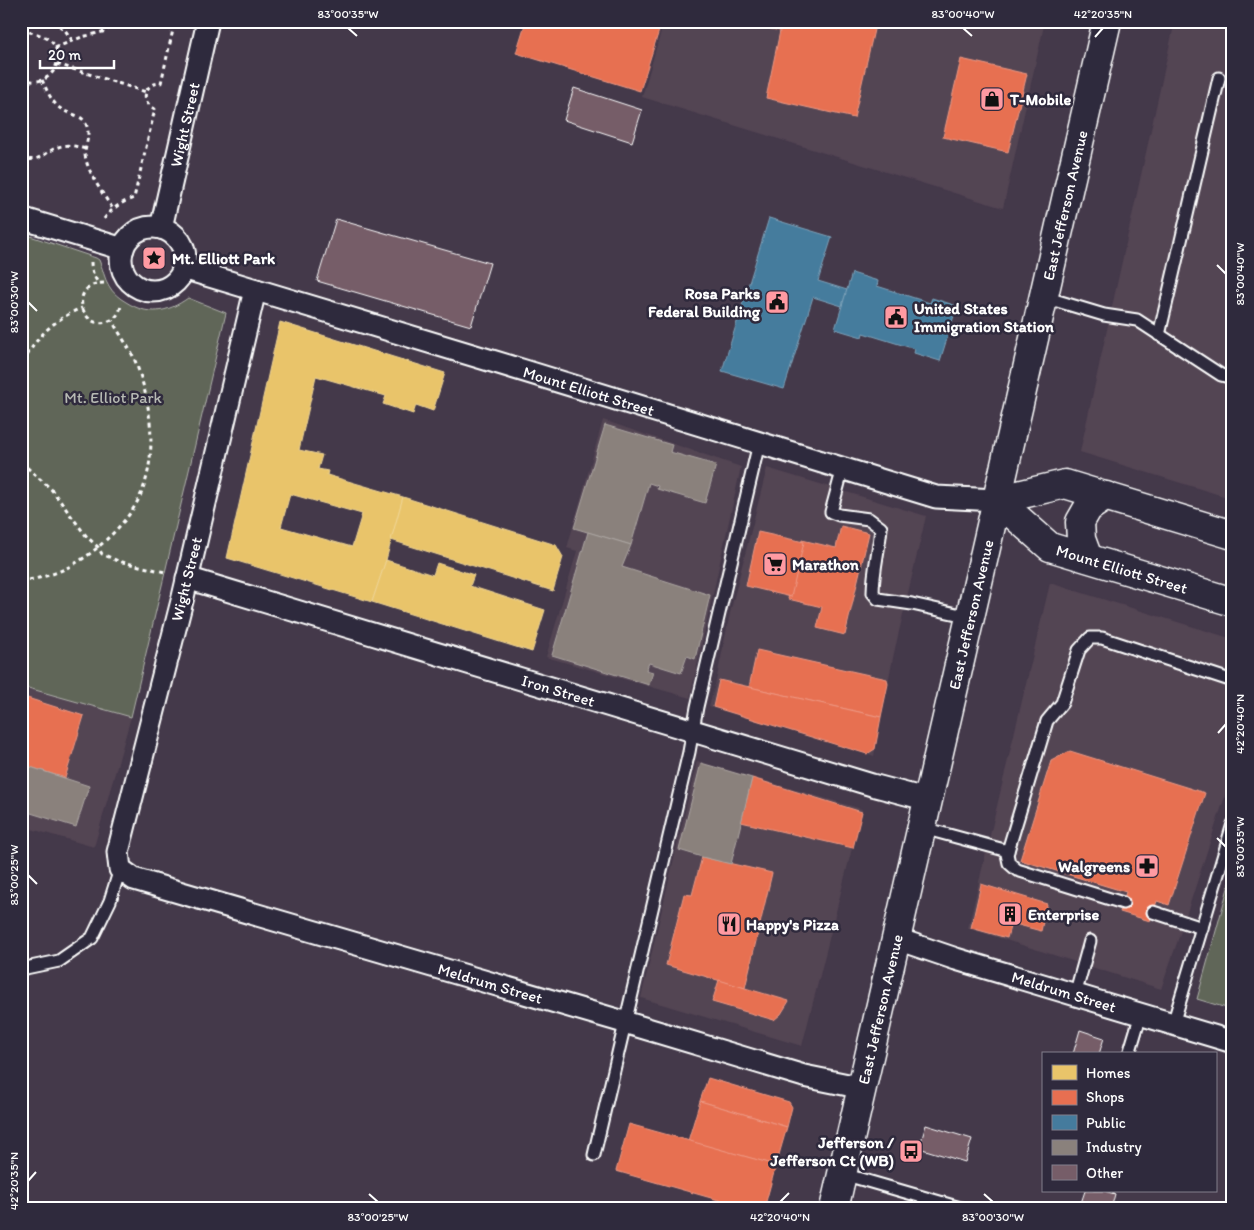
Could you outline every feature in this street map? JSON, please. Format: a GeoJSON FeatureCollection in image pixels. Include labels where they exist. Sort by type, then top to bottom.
{"type":"FeatureCollection","features":[{"type":"Feature","properties":{"kind":"main road","name":"East Jefferson Avenue"},"geometry":{"type":"LineString","coordinates":[[834,1209],[1107,21]]}},
{"type":"Feature","properties":{"kind":"main road","name":"Mount Elliott Street"},"geometry":{"type":"LineString","coordinates":[[997,500],[1065,484],[1233,535]]}},
{"type":"Feature","properties":{"kind":"main road"},"geometry":{"type":"LineString","coordinates":[[1088,558],[1081,539],[1080,522],[1088,508],[1106,496]]}},
{"type":"Feature","properties":{"kind":"main road","name":"Mount Elliott Street"},"geometry":{"type":"LineString","coordinates":[[997,500],[1050,547],[1230,600]]}},
{"type":"Feature","properties":{"kind":"street","name":"Wight Street"},"geometry":{"type":"LineString","coordinates":[[161,228],[208,21]]}},
{"type":"Feature","properties":{"kind":"street"},"geometry":{"type":"LineString","coordinates":[[21,218],[123,249]]}},
{"type":"Feature","properties":{"kind":"street"},"geometry":{"type":"LineString","coordinates":[[161,228],[169,231],[181,244],[185,260],[183,268],[179,278],[163,289],[153,291],[143,289],[134,285],[122,269],[123,249],[127,240],[142,229],[161,228]]}},
{"type":"Feature","properties":{"kind":"street","name":"Mount Elliott Street"},"geometry":{"type":"LineString","coordinates":[[183,268],[936,497],[997,500]]}},
{"type":"Feature","properties":{"kind":"street","name":"Wight Street"},"geometry":{"type":"LineString","coordinates":[[120,869],[118,852],[187,578],[255,290]]}},
{"type":"Feature","properties":{"kind":"street","name":"Iron Street"},"geometry":{"type":"LineString","coordinates":[[187,578],[872,785],[929,800]]}},
{"type":"Feature","properties":{"kind":"street","name":"Meldrum Street"},"geometry":{"type":"LineString","coordinates":[[120,869],[134,879],[804,1076],[862,1088]]}},
{"type":"Feature","properties":{"kind":"street","name":"Meldrum Street"},"geometry":{"type":"LineString","coordinates":[[897,939],[956,959],[1233,1042]]}},
{"type":"Feature","properties":{"kind":"lane"},"geometry":{"type":"LineString","coordinates":[[1159,335],[1219,78]]}},
{"type":"Feature","properties":{"kind":"lane"},"geometry":{"type":"LineString","coordinates":[[1044,297],[1104,315],[1137,320],[1221,375],[1233,378]]}},
{"type":"Feature","properties":{"kind":"lane"},"geometry":{"type":"LineString","coordinates":[[594,1155],[759,443]]}},
{"type":"Feature","properties":{"kind":"lane"},"geometry":{"type":"LineString","coordinates":[[843,468],[831,512],[839,515],[869,519],[881,528],[873,578],[873,593],[878,599],[912,604],[970,618]]}},
{"type":"Feature","properties":{"kind":"lane"},"geometry":{"type":"LineString","coordinates":[[1123,903],[1017,870],[1010,863],[1007,854],[1047,721],[1062,703],[1079,650],[1090,638],[1102,638],[1233,681]]}},
{"type":"Feature","properties":{"kind":"lane"},"geometry":{"type":"LineString","coordinates":[[922,828],[1008,851]]}},
{"type":"Feature","properties":{"kind":"lane"},"geometry":{"type":"LineString","coordinates":[[1173,1024],[1232,828]]}},
{"type":"Feature","properties":{"kind":"lane"},"geometry":{"type":"LineString","coordinates":[[21,969],[59,961],[92,938],[110,901],[120,869]]}},
{"type":"Feature","properties":{"kind":"lane"},"geometry":{"type":"LineString","coordinates":[[1153,912],[1202,928]]}},
{"type":"Feature","properties":{"kind":"lane"},"geometry":{"type":"LineString","coordinates":[[1075,994],[1090,941]]}},
{"type":"Feature","properties":{"kind":"lane"},"geometry":{"type":"LineString","coordinates":[[1129,1052],[1141,1014]]}},
{"type":"Feature","properties":{"kind":"lane"},"geometry":{"type":"LineString","coordinates":[[843,1174],[964,1209]]}},
{"type":"Feature","properties":{"kind":"path"},"geometry":{"type":"LineString","coordinates":[[53,21],[65,30],[72,40]]}},
{"type":"Feature","properties":{"kind":"path"},"geometry":{"type":"LineString","coordinates":[[56,48],[72,40],[106,31],[118,21]]}},
{"type":"Feature","properties":{"kind":"path"},"geometry":{"type":"LineString","coordinates":[[101,226],[105,217],[113,209],[126,200],[134,198],[155,109],[148,104],[146,92],[150,86],[161,83],[175,21]]}},
{"type":"Feature","properties":{"kind":"path"},"geometry":{"type":"LineString","coordinates":[[21,30],[48,39],[56,48],[58,57],[54,71],[49,77],[36,82],[23,79],[21,92]]}},
{"type":"Feature","properties":{"kind":"path"},"geometry":{"type":"LineString","coordinates":[[57,64],[146,92]]}},
{"type":"Feature","properties":{"kind":"path"},"geometry":{"type":"LineString","coordinates":[[42,80],[56,105],[65,112],[81,118],[88,127],[85,157],[90,171],[113,209]]}},
{"type":"Feature","properties":{"kind":"path"},"geometry":{"type":"LineString","coordinates":[[21,157],[34,160],[41,158],[54,148],[66,145],[86,149]]}},
{"type":"Feature","properties":{"kind":"path"},"geometry":{"type":"LineString","coordinates":[[92,256],[91,267],[98,283]]}},
{"type":"Feature","properties":{"kind":"path"},"geometry":{"type":"LineString","coordinates":[[104,283],[98,283],[88,288],[83,294],[81,299],[82,308],[86,316],[96,322],[106,323],[117,316],[121,309],[121,303]]}},
{"type":"Feature","properties":{"kind":"path"},"geometry":{"type":"LineString","coordinates":[[21,370],[25,359],[44,331],[70,313],[82,308]]}},
{"type":"Feature","properties":{"kind":"path"},"geometry":{"type":"LineString","coordinates":[[21,581],[51,575],[83,559],[116,531],[130,513],[143,490],[149,468],[151,445],[147,401],[141,377],[132,355],[112,320]]}},
{"type":"Feature","properties":{"kind":"path"},"geometry":{"type":"LineString","coordinates":[[21,462],[52,488],[102,554],[108,558],[165,572]]}},
{"type":"Feature","properties":{"kind":"shaded area"},"geometry":{"type":"Polygon","coordinates":[[[664,21],[1045,21],[1003,208],[642,97],[664,21]]]}},
{"type":"Feature","properties":{"kind":"shaded area"},"geometry":{"type":"Polygon","coordinates":[[[1175,21],[1233,21],[1233,499],[1080,452],[1175,21]]]}},
{"type":"Feature","properties":{"kind":"shaded area"},"geometry":{"type":"Polygon","coordinates":[[[603,420],[741,467],[690,698],[546,657],[577,551],[567,548],[603,420]]]}},
{"type":"Feature","properties":{"kind":"shaded area"},"geometry":{"type":"Polygon","coordinates":[[[767,468],[926,516],[894,653],[874,756],[709,707],[730,613],[767,468]]]}},
{"type":"Feature","properties":{"kind":"shaded area"},"geometry":{"type":"Polygon","coordinates":[[[1050,583],[1233,639],[1233,772],[1161,989],[968,928],[1050,583]]]}},
{"type":"Feature","properties":{"kind":"shaded area"},"geometry":{"type":"Polygon","coordinates":[[[21,686],[131,717],[94,847],[21,826],[21,686]]]}},
{"type":"Feature","properties":{"kind":"shaded area"},"geometry":{"type":"Polygon","coordinates":[[[697,761],[862,809],[802,1046],[641,998],[697,761]]]}},
{"type":"Feature","properties":{"kind":"green space","name":"Mt. Elliot Park"},"geometry":{"type":"Polygon","coordinates":[[[21,233],[96,258],[99,260],[112,291],[121,299],[134,306],[150,311],[165,310],[188,298],[226,313],[131,717],[21,686],[21,233]]]}},
{"type":"Feature","properties":{"kind":"green space"},"geometry":{"type":"Polygon","coordinates":[[[1233,870],[1233,1010],[1197,999],[1233,870]]]}},
{"type":"Feature","properties":{"kind":"building: Homes"},"geometry":{"type":"Polygon","coordinates":[[[280,322],[445,373],[433,411],[416,405],[413,414],[383,404],[386,396],[316,376],[299,450],[322,455],[318,469],[328,471],[327,475],[403,497],[386,560],[372,602],[227,558],[280,322]],[[290,494],[281,527],[352,547],[362,514],[290,494]]]}},
{"type":"Feature","properties":{"kind":"building: Homes"},"geometry":{"type":"Polygon","coordinates":[[[403,497],[556,545],[563,557],[553,591],[391,540],[403,497]]]}},
{"type":"Feature","properties":{"kind":"building: Homes"},"geometry":{"type":"Polygon","coordinates":[[[386,560],[433,575],[437,563],[474,575],[470,586],[545,610],[532,652],[372,602],[386,560]]]}},
{"type":"Feature","properties":{"kind":"building: Shops"},"geometry":{"type":"Polygon","coordinates":[[[526,21],[662,21],[640,91],[516,53],[526,21]]]}},
{"type":"Feature","properties":{"kind":"building: Shops"},"geometry":{"type":"Polygon","coordinates":[[[760,21],[876,21],[854,118],[766,98],[780,31],[758,26],[760,21]]]}},
{"type":"Feature","properties":{"kind":"building: Shops"},"geometry":{"type":"Polygon","coordinates":[[[961,59],[1027,74],[1008,152],[943,137],[961,59]]]}},
{"type":"Feature","properties":{"kind":"building: Shops"},"geometry":{"type":"Polygon","coordinates":[[[841,526],[869,533],[845,635],[817,628],[822,607],[788,599],[802,540],[836,548],[841,526]]]}},
{"type":"Feature","properties":{"kind":"building: Shops","name":"Marathon"},"geometry":{"type":"Polygon","coordinates":[[[758,532],[804,542],[791,597],[746,586],[758,532]]]}},
{"type":"Feature","properties":{"kind":"building: Shops"},"geometry":{"type":"Polygon","coordinates":[[[757,650],[887,679],[888,684],[881,717],[749,687],[757,650]]]}},
{"type":"Feature","properties":{"kind":"building: Shops"},"geometry":{"type":"Polygon","coordinates":[[[719,680],[881,717],[875,749],[867,754],[713,707],[719,680]]]}},
{"type":"Feature","properties":{"kind":"building: Shops"},"geometry":{"type":"Polygon","coordinates":[[[21,696],[84,716],[65,778],[21,764],[21,696]]]}},
{"type":"Feature","properties":{"kind":"building: Shops"},"geometry":{"type":"Polygon","coordinates":[[[1070,751],[1205,793],[1169,905],[1157,901],[1150,921],[1120,912],[1126,892],[1020,860],[1051,761],[1070,751]]]}},
{"type":"Feature","properties":{"kind":"building: Shops"},"geometry":{"type":"Polygon","coordinates":[[[752,778],[862,812],[853,848],[741,822],[752,778]]]}},
{"type":"Feature","properties":{"kind":"building: Shops"},"geometry":{"type":"Polygon","coordinates":[[[702,857],[772,873],[745,988],[666,965],[684,894],[692,895],[702,857]]]}},
{"type":"Feature","properties":{"kind":"building: Shops","name":"Enterprise"},"geometry":{"type":"Polygon","coordinates":[[[981,884],[1047,904],[1041,931],[1011,923],[1007,938],[971,928],[981,884]]]}},
{"type":"Feature","properties":{"kind":"building: Shops"},"geometry":{"type":"Polygon","coordinates":[[[719,980],[789,1001],[781,1014],[774,1020],[712,1002],[719,980]]]}},
{"type":"Feature","properties":{"kind":"building: Shops"},"geometry":{"type":"Polygon","coordinates":[[[708,1078],[789,1102],[792,1107],[787,1127],[700,1101],[708,1078]]]}},
{"type":"Feature","properties":{"kind":"building: Shops"},"geometry":{"type":"Polygon","coordinates":[[[700,1101],[787,1127],[776,1165],[688,1141],[700,1101]]]}},
{"type":"Feature","properties":{"kind":"building: Shops"},"geometry":{"type":"Polygon","coordinates":[[[629,1124],[776,1165],[764,1209],[750,1209],[616,1171],[629,1124]]]}},
{"type":"Feature","properties":{"kind":"building: Public","name":"Rosa Parks Federal Building"},"geometry":{"type":"Polygon","coordinates":[[[769,218],[832,237],[818,281],[847,290],[842,306],[813,297],[784,389],[722,371],[769,218]]]}},
{"type":"Feature","properties":{"kind":"building: Public","name":"United States Immigration Station"},"geometry":{"type":"Polygon","coordinates":[[[852,273],[878,281],[877,286],[930,303],[932,298],[957,306],[940,361],[914,353],[915,349],[863,333],[862,337],[835,329],[852,273]]]}},
{"type":"Feature","properties":{"kind":"building: Industry"},"geometry":{"type":"Polygon","coordinates":[[[605,425],[672,445],[670,452],[716,465],[705,503],[657,489],[658,486],[649,483],[631,545],[574,528],[605,425]]]}},
{"type":"Feature","properties":{"kind":"building: Industry"},"geometry":{"type":"Polygon","coordinates":[[[588,532],[631,545],[622,567],[710,595],[695,659],[687,656],[681,673],[649,663],[646,670],[653,672],[649,685],[552,655],[588,532]]]}},
{"type":"Feature","properties":{"kind":"building: Industry"},"geometry":{"type":"Polygon","coordinates":[[[701,763],[752,778],[731,864],[679,850],[701,763]]]}},
{"type":"Feature","properties":{"kind":"building: Industry"},"geometry":{"type":"Polygon","coordinates":[[[21,764],[89,786],[76,827],[21,810],[21,764]]]}},
{"type":"Feature","properties":{"kind":"building: Other"},"geometry":{"type":"Polygon","coordinates":[[[574,88],[642,110],[632,142],[564,120],[574,88]]]}},
{"type":"Feature","properties":{"kind":"building: Other"},"geometry":{"type":"Polygon","coordinates":[[[336,219],[490,263],[471,326],[317,281],[336,219]]]}},
{"type":"Feature","properties":{"kind":"building: Other"},"geometry":{"type":"Polygon","coordinates":[[[1080,1030],[1104,1038],[1100,1052],[1074,1052],[1080,1030]]]}},
{"type":"Feature","properties":{"kind":"building: Other"},"geometry":{"type":"Polygon","coordinates":[[[926,1125],[972,1139],[965,1162],[919,1148],[926,1125]]]}},
{"type":"Feature","properties":{"kind":"building: Other"},"geometry":{"type":"Polygon","coordinates":[[[1085,1192],[1108,1192],[1115,1194],[1111,1209],[1079,1209],[1085,1192]]]}},
{"type":"Feature","properties":{"kind":"place","name":"T-Mobile"},"geometry":{"type":"Point","coordinates":[992,99]}},
{"type":"Feature","properties":{"kind":"place","name":"Mt. Elliott Park"},"geometry":{"type":"Point","coordinates":[154,258]}},
{"type":"Feature","properties":{"kind":"place","name":"Rosa Parks Federal Building"},"geometry":{"type":"Point","coordinates":[777,302]}},
{"type":"Feature","properties":{"kind":"place","name":"United States Immigration Station"},"geometry":{"type":"Point","coordinates":[896,317]}},
{"type":"Feature","properties":{"kind":"place","name":"Marathon"},"geometry":{"type":"Point","coordinates":[775,564]}},
{"type":"Feature","properties":{"kind":"place","name":"Walgreens"},"geometry":{"type":"Point","coordinates":[1147,866]}},
{"type":"Feature","properties":{"kind":"place","name":"Enterprise"},"geometry":{"type":"Point","coordinates":[1010,914]}},
{"type":"Feature","properties":{"kind":"place","name":"Happy's Pizza"},"geometry":{"type":"Point","coordinates":[729,924]}},
{"type":"Feature","properties":{"kind":"place","name":"Jefferson / Jefferson Ct (WB)"},"geometry":{"type":"Point","coordinates":[911,1151]}}]}
